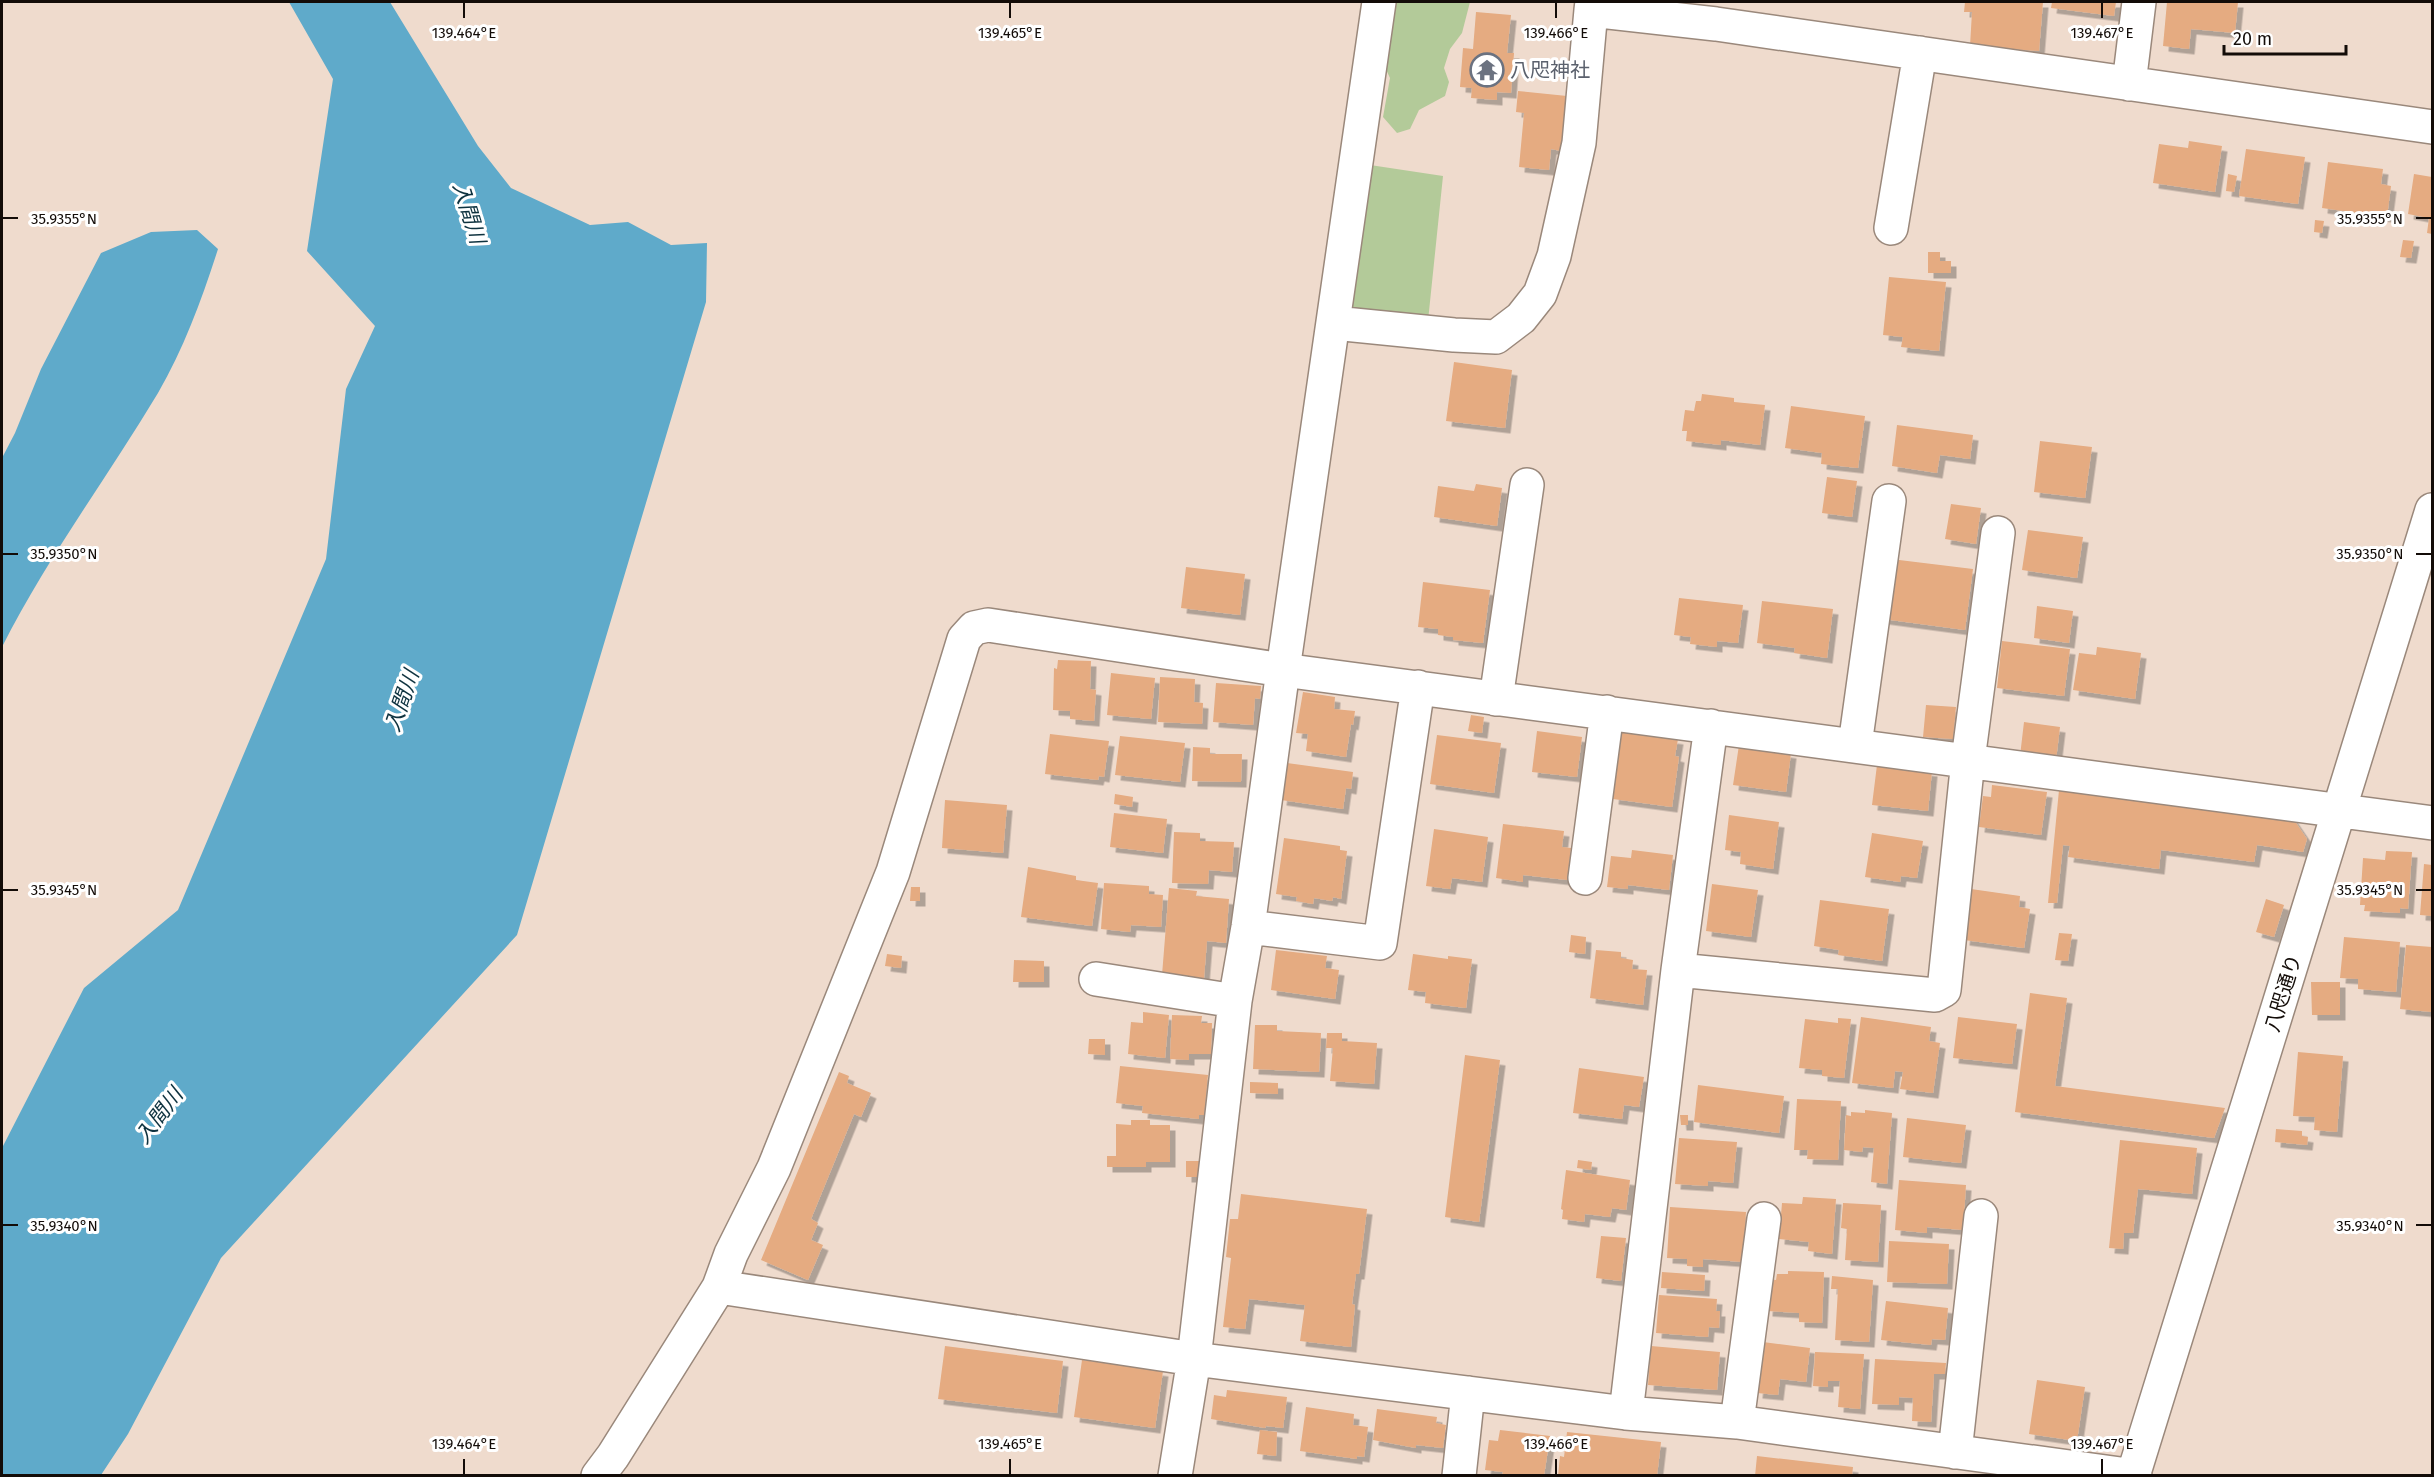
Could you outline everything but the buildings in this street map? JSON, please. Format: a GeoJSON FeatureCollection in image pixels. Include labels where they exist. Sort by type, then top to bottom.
{"type":"FeatureCollection","features":[{"type":"Feature","properties":{"kind":"street"},"geometry":{"type":"LineString","coordinates":[[1175,1476],[1194,1359],[1235,1001],[1248,927],[1379,2]]}},
{"type":"Feature","properties":{"kind":"street"},"geometry":{"type":"LineString","coordinates":[[2128,84],[2139,2]]}},
{"type":"Feature","properties":{"kind":"street"},"geometry":{"type":"LineString","coordinates":[[1334,322],[1454,335],[1496,337],[1521,318],[1540,294],[1554,256],[1579,143],[1591,6],[2433,128]]}},
{"type":"Feature","properties":{"kind":"street"},"geometry":{"type":"LineString","coordinates":[[1891,228],[1920,53]]}},
{"type":"Feature","properties":{"kind":"street"},"geometry":{"type":"LineString","coordinates":[[1496,699],[1527,485]]}},
{"type":"Feature","properties":{"kind":"street"},"geometry":{"type":"LineString","coordinates":[[1855,745],[1889,501]]}},
{"type":"Feature","properties":{"kind":"street","name":"八咫通り"},"geometry":{"type":"LineString","coordinates":[[2134,1475],[2433,510]]}},
{"type":"Feature","properties":{"kind":"street"},"geometry":{"type":"LineString","coordinates":[[1678,970],[1935,994],[1944,990],[1968,760],[1998,533]]}},
{"type":"Feature","properties":{"kind":"street"},"geometry":{"type":"LineString","coordinates":[[598,1476],[719,1287],[731,1254],[774,1168],[893,872],[964,639],[974,628],[988,625],[1283,670],[2433,823]]}},
{"type":"Feature","properties":{"kind":"street"},"geometry":{"type":"LineString","coordinates":[[1248,927],[1380,943],[1418,687]]}},
{"type":"Feature","properties":{"kind":"street"},"geometry":{"type":"LineString","coordinates":[[1585,878],[1607,712]]}},
{"type":"Feature","properties":{"kind":"street"},"geometry":{"type":"LineString","coordinates":[[1626,1413],[1678,970],[1711,726]]}},
{"type":"Feature","properties":{"kind":"street"},"geometry":{"type":"LineString","coordinates":[[1096,979],[1235,1001]]}},
{"type":"Feature","properties":{"kind":"street"},"geometry":{"type":"LineString","coordinates":[[1955,1452],[1981,1216]]}},
{"type":"Feature","properties":{"kind":"street"},"geometry":{"type":"LineString","coordinates":[[1737,1422],[1764,1219]]}},
{"type":"Feature","properties":{"kind":"street"},"geometry":{"type":"LineString","coordinates":[[719,1287],[1194,1359],[1626,1413],[1737,1422],[2134,1475]]}},
{"type":"Feature","properties":{"kind":"street"},"geometry":{"type":"LineString","coordinates":[[1459,1476],[1468,1393]]}},
{"type":"Feature","properties":{"kind":"green space"},"geometry":{"type":"Polygon","coordinates":[[[1388,2],[1470,2],[1462,33],[1450,49],[1444,68],[1449,82],[1445,96],[1419,110],[1410,129],[1397,133],[1383,117],[1390,78],[1383,63],[1388,2]]]}},
{"type":"Feature","properties":{"kind":"green space"},"geometry":{"type":"Polygon","coordinates":[[[1370,165],[1443,176],[1428,321],[1350,311],[1370,165]]]}},
{"type":"Feature","properties":{"kind":"water","name":"入間川"},"geometry":{"type":"Polygon","coordinates":[[[289,2],[390,2],[478,146],[511,188],[590,225],[628,222],[671,245],[707,243],[706,302],[517,935],[221,1258],[128,1434],[101,1475],[2,1475],[2,1148],[84,988],[178,910],[326,559],[346,389],[375,326],[307,251],[333,79],[289,2]]]}},
{"type":"Feature","properties":{"kind":"water"},"geometry":{"type":"Polygon","coordinates":[[[197,230],[218,249],[199,305],[176,359],[158,393],[38,582],[2,647],[2,458],[15,433],[41,369],[101,253],[151,232],[197,230]]]}},
{"type":"Feature","properties":{"kind":"place","name":"八咫神社"},"geometry":{"type":"Point","coordinates":[1487,70]}}]}
